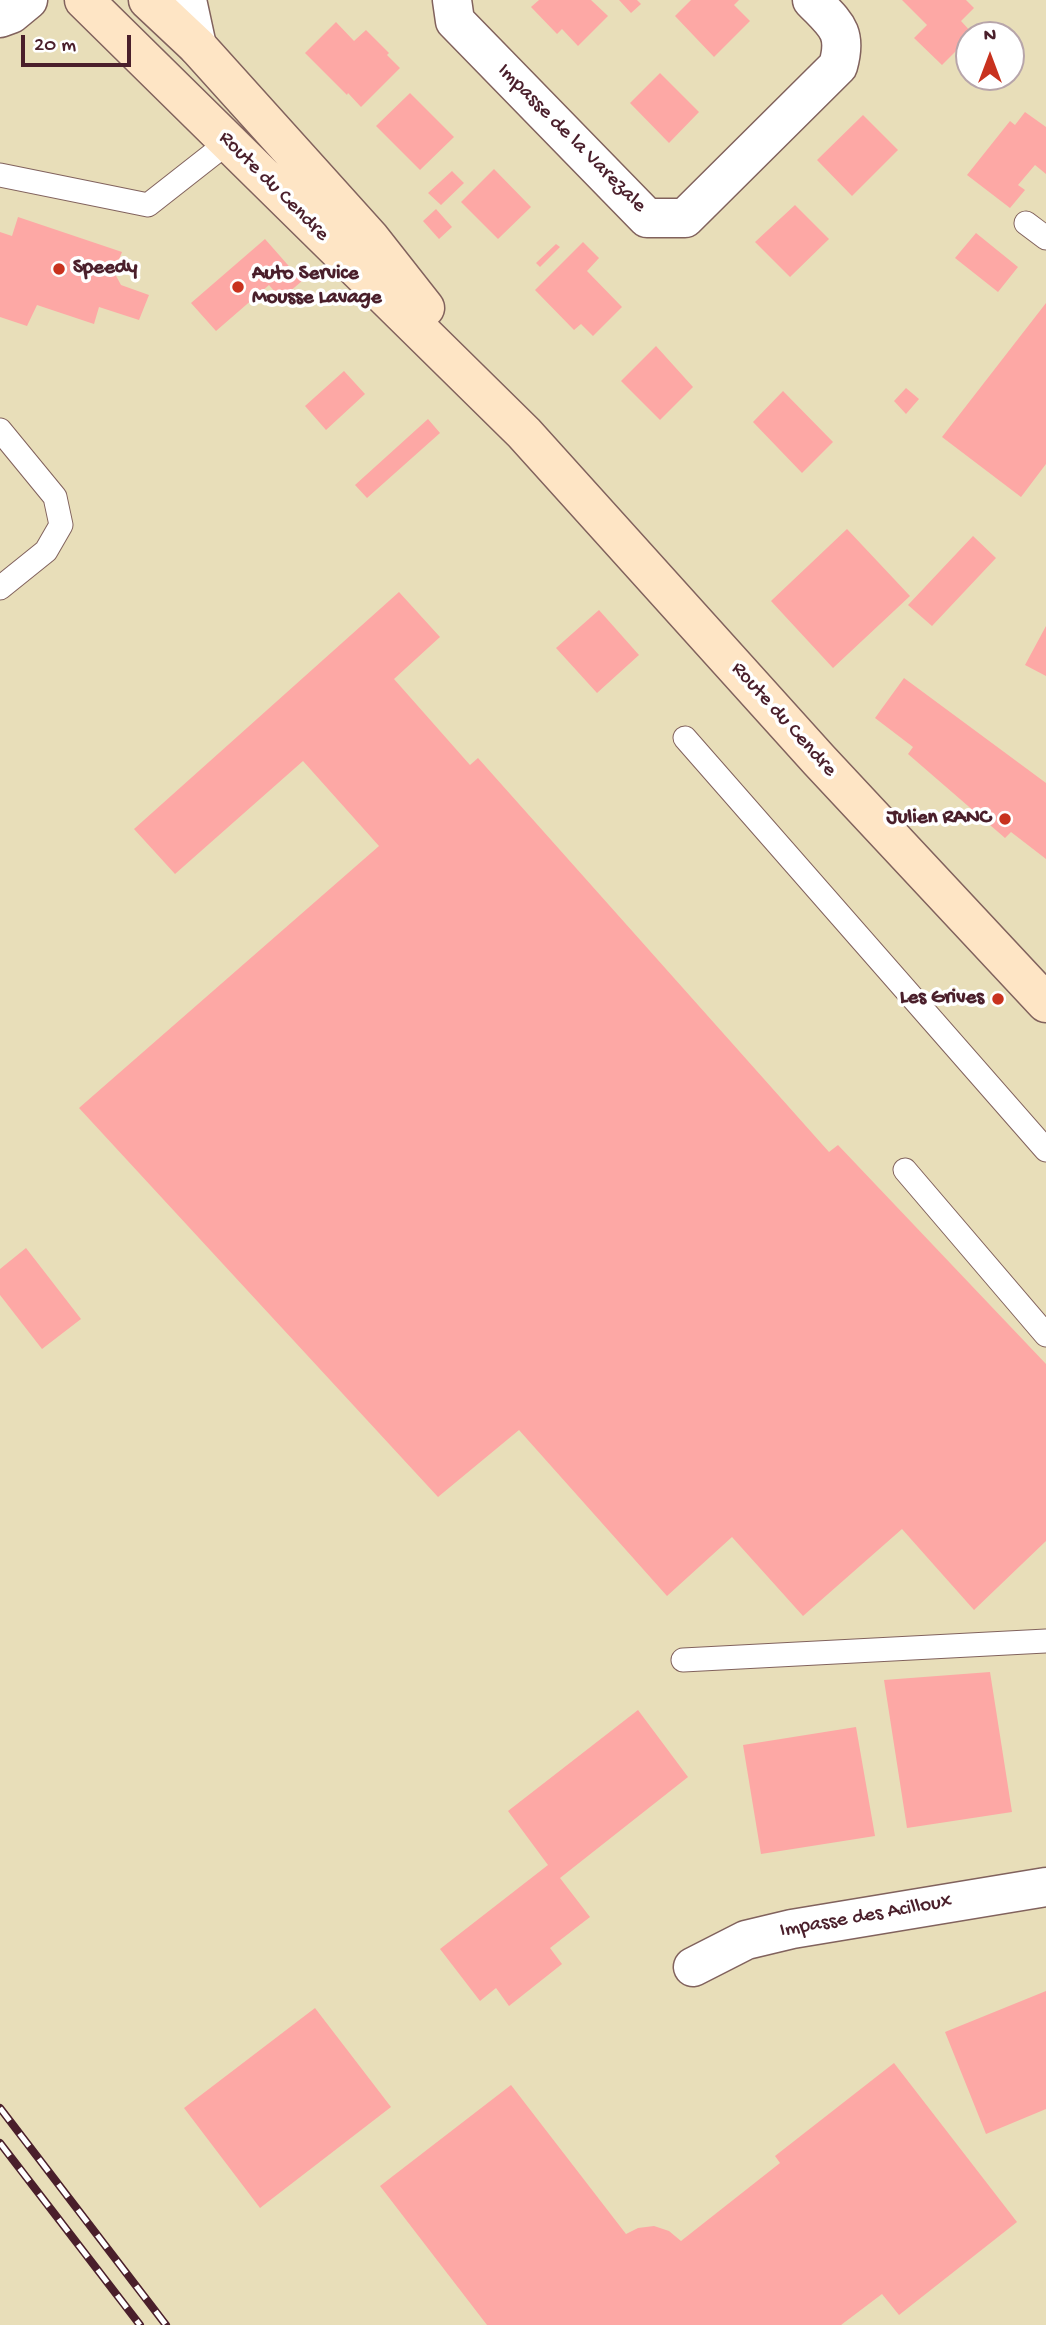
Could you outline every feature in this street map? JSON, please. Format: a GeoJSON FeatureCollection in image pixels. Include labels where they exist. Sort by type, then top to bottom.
{"type":"FeatureCollection","features":[{"type":"Feature","properties":{"kind":"main road","name":"Route du Cendre"},"geometry":{"type":"LineString","coordinates":[[83,0],[524,433],[819,760],[1046,1003]]}},
{"type":"Feature","properties":{"kind":"main road","name":"Route du Cendre"},"geometry":{"type":"LineString","coordinates":[[148,0],[197,46],[370,238],[524,433]]}},
{"type":"Feature","properties":{"kind":"street"},"geometry":{"type":"LineString","coordinates":[[0,18],[11,14],[28,0]]}},
{"type":"Feature","properties":{"kind":"street"},"geometry":{"type":"LineString","coordinates":[[187,0],[197,46]]}},
{"type":"Feature","properties":{"kind":"street","name":"Impasse de la Varezale"},"geometry":{"type":"LineString","coordinates":[[452,0],[455,21],[647,218],[685,218],[838,66],[843,48],[837,26],[812,0]]}},
{"type":"Feature","properties":{"kind":"street","name":"Impasse des Acilloux"},"geometry":{"type":"LineString","coordinates":[[693,1967],[746,1940],[792,1929],[1046,1887]]}},
{"type":"Feature","properties":{"kind":"lane"},"geometry":{"type":"LineString","coordinates":[[0,175],[148,205],[228,143]]}},
{"type":"Feature","properties":{"kind":"lane"},"geometry":{"type":"LineString","coordinates":[[1026,223],[1046,238]]}},
{"type":"Feature","properties":{"kind":"lane"},"geometry":{"type":"LineString","coordinates":[[0,430],[55,496],[61,525],[46,551],[6,586],[0,588]]}},
{"type":"Feature","properties":{"kind":"lane"},"geometry":{"type":"LineString","coordinates":[[685,738],[1046,1150]]}},
{"type":"Feature","properties":{"kind":"lane"},"geometry":{"type":"LineString","coordinates":[[905,1170],[1046,1335]]}},
{"type":"Feature","properties":{"kind":"lane"},"geometry":{"type":"LineString","coordinates":[[683,1660],[1046,1642]]}},
{"type":"Feature","properties":{"kind":"building"},"geometry":{"type":"Polygon","coordinates":[[[539,0],[591,0],[608,16],[578,46],[562,29],[557,34],[531,7],[539,0]]]}},
{"type":"Feature","properties":{"kind":"building"},"geometry":{"type":"Polygon","coordinates":[[[619,0],[637,0],[641,4],[631,13],[619,0]]]}},
{"type":"Feature","properties":{"kind":"building"},"geometry":{"type":"Polygon","coordinates":[[[691,0],[739,0],[734,5],[750,21],[714,57],[675,16],[691,0]]]}},
{"type":"Feature","properties":{"kind":"building"},"geometry":{"type":"Polygon","coordinates":[[[902,0],[966,0],[974,8],[961,21],[955,21],[955,52],[942,65],[914,38],[927,25],[902,0]]]}},
{"type":"Feature","properties":{"kind":"building"},"geometry":{"type":"Polygon","coordinates":[[[336,22],[354,41],[366,30],[400,68],[361,107],[305,53],[336,22]]]}},
{"type":"Feature","properties":{"kind":"building"},"geometry":{"type":"Polygon","coordinates":[[[660,73],[699,112],[669,143],[630,103],[660,73]]]}},
{"type":"Feature","properties":{"kind":"building"},"geometry":{"type":"Polygon","coordinates":[[[410,93],[454,137],[420,170],[376,126],[410,93]]]}},
{"type":"Feature","properties":{"kind":"building"},"geometry":{"type":"Polygon","coordinates":[[[1025,112],[1046,127],[1046,174],[1035,165],[1018,185],[1025,190],[1010,208],[967,175],[1010,121],[1015,125],[1025,112]]]}},
{"type":"Feature","properties":{"kind":"building"},"geometry":{"type":"Polygon","coordinates":[[[863,115],[898,150],[852,196],[817,160],[863,115]]]}},
{"type":"Feature","properties":{"kind":"building"},"geometry":{"type":"Polygon","coordinates":[[[494,169],[531,207],[498,239],[461,202],[494,169]]]}},
{"type":"Feature","properties":{"kind":"building"},"geometry":{"type":"Polygon","coordinates":[[[452,171],[464,183],[441,205],[428,193],[452,171]]]}},
{"type":"Feature","properties":{"kind":"building"},"geometry":{"type":"Polygon","coordinates":[[[795,205],[829,239],[790,277],[755,242],[795,205]]]}},
{"type":"Feature","properties":{"kind":"building"},"geometry":{"type":"Polygon","coordinates":[[[436,209],[452,227],[439,239],[423,221],[436,209]]]}},
{"type":"Feature","properties":{"kind":"building"},"geometry":{"type":"Polygon","coordinates":[[[18,217],[122,252],[114,272],[121,285],[149,295],[139,320],[99,307],[94,324],[37,305],[27,326],[0,317],[0,232],[12,236],[18,217]]]}},
{"type":"Feature","properties":{"kind":"building"},"geometry":{"type":"Polygon","coordinates":[[[976,233],[1018,267],[998,292],[955,258],[976,233]]]}},
{"type":"Feature","properties":{"kind":"building","name":"Auto Service Mousse Lavage"},"geometry":{"type":"Polygon","coordinates":[[[265,239],[302,281],[281,299],[269,285],[216,331],[191,303],[265,239]]]}},
{"type":"Feature","properties":{"kind":"building"},"geometry":{"type":"Polygon","coordinates":[[[583,242],[599,258],[587,271],[622,307],[593,336],[581,324],[574,330],[535,290],[583,242]]]}},
{"type":"Feature","properties":{"kind":"building"},"geometry":{"type":"Polygon","coordinates":[[[556,244],[560,247],[540,267],[536,263],[556,244]]]}},
{"type":"Feature","properties":{"kind":"building"},"geometry":{"type":"Polygon","coordinates":[[[1046,303],[1046,464],[1021,497],[942,437],[1046,303]]]}},
{"type":"Feature","properties":{"kind":"building"},"geometry":{"type":"Polygon","coordinates":[[[656,346],[693,387],[660,420],[621,381],[656,346]]]}},
{"type":"Feature","properties":{"kind":"building"},"geometry":{"type":"Polygon","coordinates":[[[344,371],[365,394],[326,430],[305,406],[344,371]]]}},
{"type":"Feature","properties":{"kind":"building"},"geometry":{"type":"Polygon","coordinates":[[[906,388],[919,399],[906,414],[894,401],[906,388]]]}},
{"type":"Feature","properties":{"kind":"building"},"geometry":{"type":"Polygon","coordinates":[[[783,391],[833,442],[802,473],[753,422],[783,391]]]}},
{"type":"Feature","properties":{"kind":"building"},"geometry":{"type":"Polygon","coordinates":[[[428,419],[440,433],[367,498],[355,485],[428,419]]]}},
{"type":"Feature","properties":{"kind":"building"},"geometry":{"type":"Polygon","coordinates":[[[847,529],[910,596],[833,668],[771,601],[847,529]]]}},
{"type":"Feature","properties":{"kind":"building"},"geometry":{"type":"Polygon","coordinates":[[[973,536],[996,558],[932,626],[908,605],[973,536]]]}},
{"type":"Feature","properties":{"kind":"building"},"geometry":{"type":"Polygon","coordinates":[[[399,592],[440,637],[394,679],[470,765],[478,758],[829,1152],[838,1145],[1046,1364],[1046,1541],[974,1610],[902,1529],[803,1616],[732,1537],[667,1596],[519,1430],[438,1497],[79,1108],[379,846],[303,761],[175,874],[134,829],[399,592]]]}},
{"type":"Feature","properties":{"kind":"building"},"geometry":{"type":"Polygon","coordinates":[[[599,610],[639,655],[597,693],[556,648],[599,610]]]}},
{"type":"Feature","properties":{"kind":"building"},"geometry":{"type":"Polygon","coordinates":[[[1046,626],[1046,676],[1025,665],[1046,626]]]}},
{"type":"Feature","properties":{"kind":"building"},"geometry":{"type":"Polygon","coordinates":[[[904,678],[1046,783],[1046,859],[1011,832],[1005,838],[908,754],[913,747],[875,718],[904,678]]]}},
{"type":"Feature","properties":{"kind":"building"},"geometry":{"type":"Polygon","coordinates":[[[26,1248],[81,1319],[42,1349],[0,1295],[0,1269],[26,1248]]]}},
{"type":"Feature","properties":{"kind":"building"},"geometry":{"type":"Polygon","coordinates":[[[990,1672],[1012,1812],[907,1828],[884,1680],[990,1672]]]}},
{"type":"Feature","properties":{"kind":"building"},"geometry":{"type":"Polygon","coordinates":[[[638,1710],[688,1777],[560,1878],[590,1917],[550,1948],[562,1964],[509,2006],[496,1988],[480,2001],[440,1949],[548,1865],[508,1811],[638,1710]]]}},
{"type":"Feature","properties":{"kind":"building"},"geometry":{"type":"Polygon","coordinates":[[[856,1727],[875,1836],[761,1854],[743,1745],[856,1727]]]}},
{"type":"Feature","properties":{"kind":"building"},"geometry":{"type":"Polygon","coordinates":[[[1046,1991],[1046,2109],[986,2134],[945,2032],[1046,1991]]]}},
{"type":"Feature","properties":{"kind":"building"},"geometry":{"type":"Polygon","coordinates":[[[315,2008],[391,2107],[260,2208],[184,2108],[315,2008]]]}},
{"type":"Feature","properties":{"kind":"building"},"geometry":{"type":"Polygon","coordinates":[[[894,2063],[1017,2222],[899,2315],[882,2294],[841,2325],[487,2325],[380,2186],[511,2085],[626,2234],[638,2228],[654,2226],[669,2231],[681,2241],[780,2163],[775,2156],[894,2063]]]}},
{"type":"Feature","properties":{"kind":"railway"},"geometry":{"type":"LineString","coordinates":[[0,2108],[166,2325]]}},
{"type":"Feature","properties":{"kind":"railway"},"geometry":{"type":"LineString","coordinates":[[0,2143],[140,2325]]}},
{"type":"Feature","properties":{"kind":"place","name":"Speedy"},"geometry":{"type":"Point","coordinates":[59,269]}},
{"type":"Feature","properties":{"kind":"place","name":"Auto Service Mousse Lavage"},"geometry":{"type":"Point","coordinates":[238,287]}},
{"type":"Feature","properties":{"kind":"place","name":"Julien RANC"},"geometry":{"type":"Point","coordinates":[1005,819]}},
{"type":"Feature","properties":{"kind":"place","name":"Les Grives"},"geometry":{"type":"Point","coordinates":[998,999]}}]}
